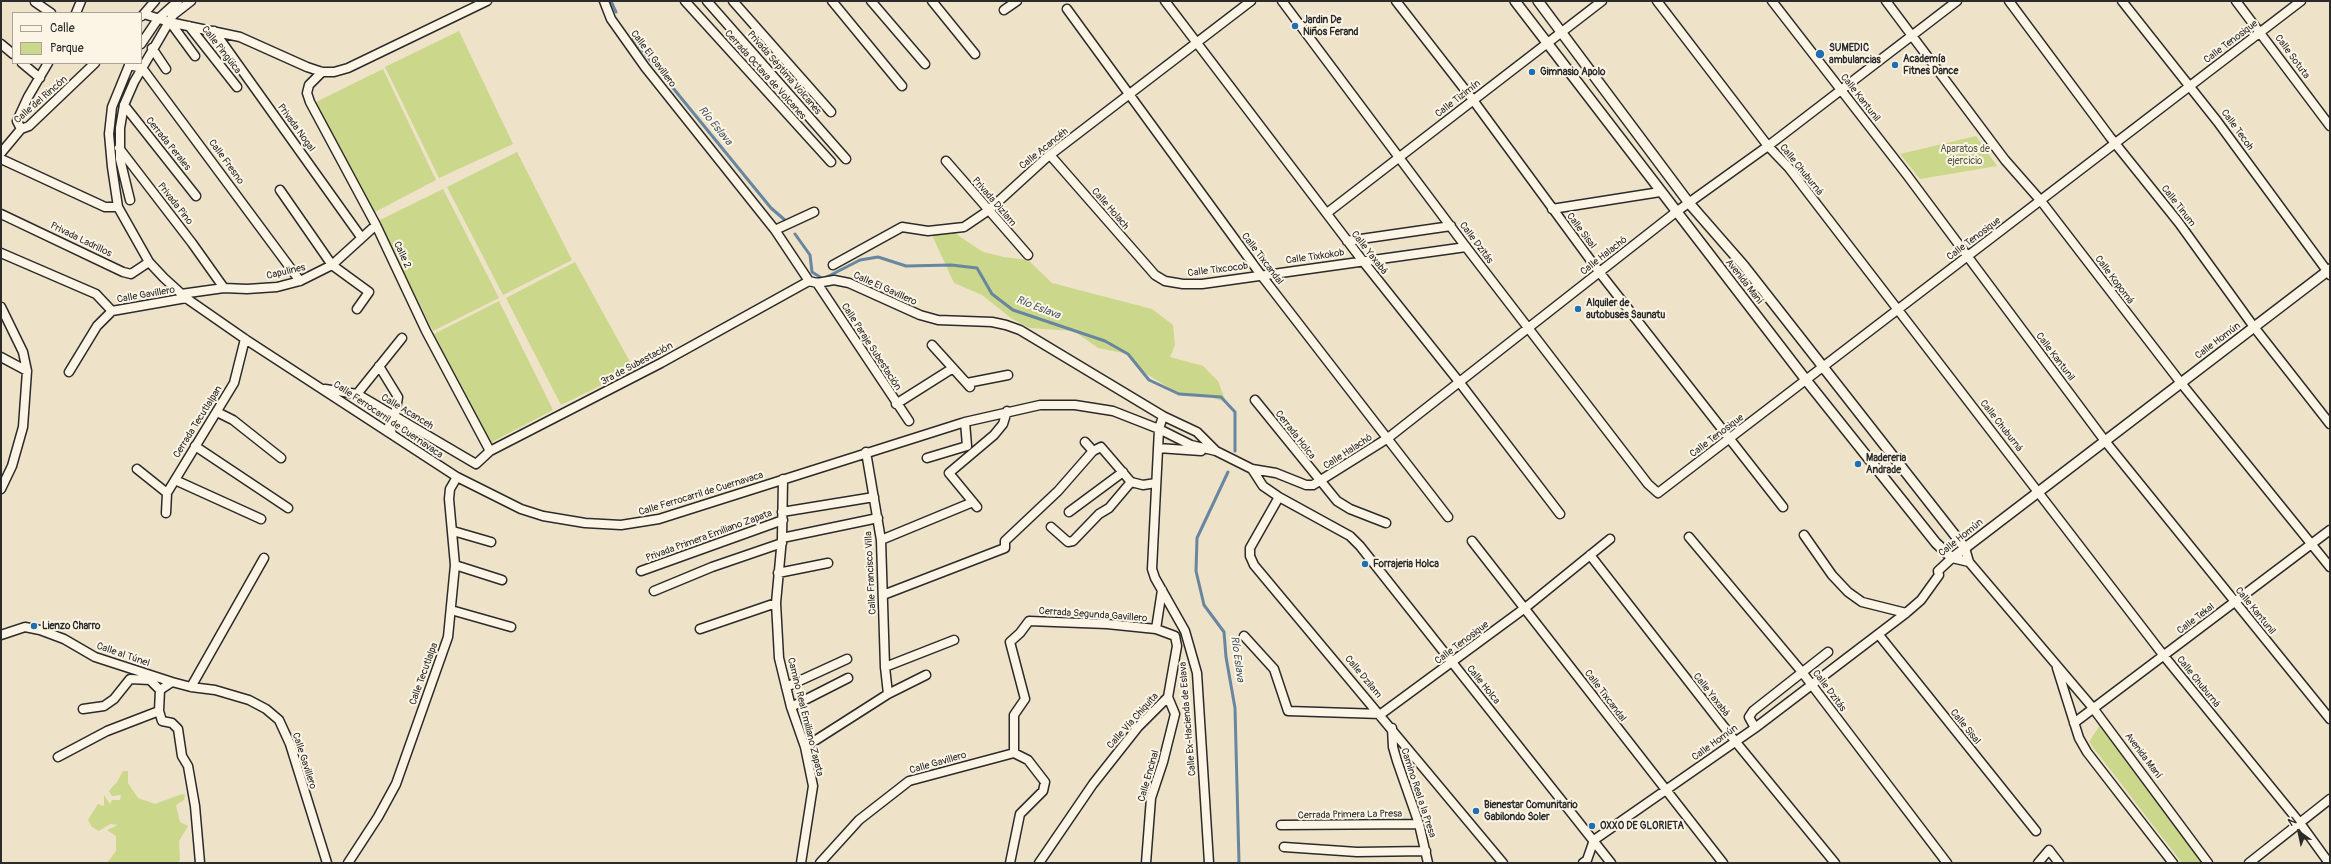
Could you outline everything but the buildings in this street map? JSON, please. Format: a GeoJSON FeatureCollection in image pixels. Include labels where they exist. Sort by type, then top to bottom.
{"type":"FeatureCollection","features":[{"type":"Feature","properties":{"kind":"street"},"geometry":{"type":"LineString","coordinates":[[76,12],[81,1]]}},
{"type":"Feature","properties":{"kind":"street"},"geometry":{"type":"LineString","coordinates":[[155,1],[142,15],[240,37],[322,72],[334,72],[348,68],[487,1]]}},
{"type":"Feature","properties":{"kind":"street"},"geometry":{"type":"LineString","coordinates":[[142,43],[158,19],[178,1]]}},
{"type":"Feature","properties":{"kind":"street"},"geometry":{"type":"LineString","coordinates":[[130,200],[123,176],[119,148],[124,105],[152,48],[173,15],[191,1]]}},
{"type":"Feature","properties":{"kind":"street","name":"Calle El Gavillero"},"geometry":{"type":"LineString","coordinates":[[604,1],[611,19],[645,67],[775,230],[813,282],[834,280],[849,282],[920,315],[938,320],[992,322],[1020,330],[1163,416],[1197,432],[1216,451]]}},
{"type":"Feature","properties":{"kind":"street","name":"Cerrada Octava de Volcanes"},"geometry":{"type":"LineString","coordinates":[[685,1],[831,162]]}},
{"type":"Feature","properties":{"kind":"street","name":"Privada Séptima Volcanes"},"geometry":{"type":"LineString","coordinates":[[707,1],[846,159]]}},
{"type":"Feature","properties":{"kind":"street"},"geometry":{"type":"LineString","coordinates":[[733,1],[831,112]]}},
{"type":"Feature","properties":{"kind":"street"},"geometry":{"type":"LineString","coordinates":[[832,1],[902,86]]}},
{"type":"Feature","properties":{"kind":"street"},"geometry":{"type":"LineString","coordinates":[[871,1],[925,64]]}},
{"type":"Feature","properties":{"kind":"street"},"geometry":{"type":"LineString","coordinates":[[932,1],[975,54]]}},
{"type":"Feature","properties":{"kind":"street"},"geometry":{"type":"LineString","coordinates":[[1004,10],[1017,1]]}},
{"type":"Feature","properties":{"kind":"street","name":"Calle Yaxabá"},"geometry":{"type":"LineString","coordinates":[[1165,1],[1347,241],[1460,383],[1560,514]]}},
{"type":"Feature","properties":{"kind":"street","name":"Calle Acancéh"},"geometry":{"type":"LineString","coordinates":[[832,265],[902,227],[928,231],[964,227],[989,210],[1050,155],[1251,1]]}},
{"type":"Feature","properties":{"kind":"street","name":"Calle Dzitás"},"geometry":{"type":"LineString","coordinates":[[1282,1],[1466,246],[1648,484],[1658,493]]}},
{"type":"Feature","properties":{"kind":"street","name":"Calle Sisal"},"geometry":{"type":"LineString","coordinates":[[1396,1],[1473,100],[1600,273],[1784,507]]}},
{"type":"Feature","properties":{"kind":"street","name":"Avenida Maní"},"geometry":{"type":"LineString","coordinates":[[1515,1],[1660,192],[1806,380],[1936,543],[1952,558],[1969,562]]}},
{"type":"Feature","properties":{"kind":"street","name":"Avenida Maní"},"geometry":{"type":"LineString","coordinates":[[1538,1],[1689,203],[1744,266],[1824,366],[1965,548],[1969,562],[2093,708],[2208,863]]}},
{"type":"Feature","properties":{"kind":"street","name":"Calle Tizimín"},"geometry":{"type":"LineString","coordinates":[[1327,213],[1602,1]]}},
{"type":"Feature","properties":{"kind":"street","name":"Calle Chuburná"},"geometry":{"type":"LineString","coordinates":[[1657,1],[1768,146],[1790,168],[2164,656],[2300,823],[2329,863]]}},
{"type":"Feature","properties":{"kind":"street","name":"Calle Kantunil"},"geometry":{"type":"LineString","coordinates":[[1772,1],[1968,256],[2105,441],[2330,719]]}},
{"type":"Feature","properties":{"kind":"street","name":"Calle Kopomá"},"geometry":{"type":"LineString","coordinates":[[1886,1],[1912,34],[2004,160],[2041,201],[2181,383],[2330,568]]}},
{"type":"Feature","properties":{"kind":"street","name":"Calle Halachó"},"geometry":{"type":"LineString","coordinates":[[1252,469],[1276,473],[1306,485],[1320,482],[1388,438],[1676,212],[1768,146],[1912,34],[1957,1]]}},
{"type":"Feature","properties":{"kind":"street","name":"Calle Tinum"},"geometry":{"type":"LineString","coordinates":[[2010,1],[2115,144],[2179,223],[2254,327],[2330,424]]}},
{"type":"Feature","properties":{"kind":"street","name":"Calle Tecoh"},"geometry":{"type":"LineString","coordinates":[[2122,1],[2190,86],[2329,272]]}},
{"type":"Feature","properties":{"kind":"street","name":"Calle Sotuta"},"geometry":{"type":"LineString","coordinates":[[2236,1],[2261,32],[2330,126]]}},
{"type":"Feature","properties":{"kind":"street","name":"Calle Tenosique"},"geometry":{"type":"LineString","coordinates":[[1658,493],[2301,1]]}},
{"type":"Feature","properties":{"kind":"street"},"geometry":{"type":"LineString","coordinates":[[35,2],[50,12]]}},
{"type":"Feature","properties":{"kind":"street","name":"Calle Tixcandal"},"geometry":{"type":"LineString","coordinates":[[1067,9],[1128,95],[1261,275],[1448,517]]}},
{"type":"Feature","properties":{"kind":"street"},"geometry":{"type":"LineString","coordinates":[[169,22],[195,56]]}},
{"type":"Feature","properties":{"kind":"street","name":"Calle Pingüica"},"geometry":{"type":"LineString","coordinates":[[189,26],[237,87]]}},
{"type":"Feature","properties":{"kind":"street","name":"Privada Nogal"},"geometry":{"type":"LineString","coordinates":[[214,31],[361,237]]}},
{"type":"Feature","properties":{"kind":"street"},"geometry":{"type":"LineString","coordinates":[[1,44],[12,53]]}},
{"type":"Feature","properties":{"kind":"street"},"geometry":{"type":"LineString","coordinates":[[152,48],[166,69]]}},
{"type":"Feature","properties":{"kind":"street"},"geometry":{"type":"LineString","coordinates":[[23,64],[40,78]]}},
{"type":"Feature","properties":{"kind":"street"},"geometry":{"type":"LineString","coordinates":[[21,129],[17,121],[28,97],[47,64]]}},
{"type":"Feature","properties":{"kind":"street","name":"Calle del Rincón"},"geometry":{"type":"LineString","coordinates":[[1,153],[21,129],[29,126],[94,64]]}},
{"type":"Feature","properties":{"kind":"street"},"geometry":{"type":"LineString","coordinates":[[129,64],[142,68]]}},
{"type":"Feature","properties":{"kind":"street","name":"Calle Ferrocarril de Cuernavaca"},"geometry":{"type":"LineString","coordinates":[[129,64],[112,107],[109,134],[112,167],[118,207],[150,262],[184,296],[245,339],[457,477],[521,508],[543,516],[584,523],[621,525],[659,519],[866,452],[965,422],[1007,411],[1040,405],[1081,406],[1113,411],[1159,429],[1191,445],[1216,451]]}},
{"type":"Feature","properties":{"kind":"street","name":"Calle Fresno"},"geometry":{"type":"LineString","coordinates":[[142,68],[300,281]]}},
{"type":"Feature","properties":{"kind":"street","name":"Calle 2"},"geometry":{"type":"LineString","coordinates":[[322,72],[309,85],[307,93],[310,102],[376,224],[426,331],[490,451]]}},
{"type":"Feature","properties":{"kind":"street","name":"Cerrada Perales"},"geometry":{"type":"LineString","coordinates":[[124,105],[196,196]]}},
{"type":"Feature","properties":{"kind":"street","name":"Privada Pino"},"geometry":{"type":"LineString","coordinates":[[109,134],[192,243],[224,288]]}},
{"type":"Feature","properties":{"kind":"street","name":"Calle Holach"},"geometry":{"type":"LineString","coordinates":[[1050,155],[1155,275]]}},
{"type":"Feature","properties":{"kind":"street"},"geometry":{"type":"LineString","coordinates":[[1,159],[105,208],[118,207]]}},
{"type":"Feature","properties":{"kind":"street","name":"Privada Dizlam"},"geometry":{"type":"LineString","coordinates":[[946,161],[1028,255]]}},
{"type":"Feature","properties":{"kind":"street"},"geometry":{"type":"LineString","coordinates":[[280,190],[332,265],[369,292],[357,310]]}},
{"type":"Feature","properties":{"kind":"street"},"geometry":{"type":"LineString","coordinates":[[1552,209],[1660,192]]}},
{"type":"Feature","properties":{"kind":"street"},"geometry":{"type":"LineString","coordinates":[[775,230],[814,212]]}},
{"type":"Feature","properties":{"kind":"street","name":"Privada Ladrillos"},"geometry":{"type":"LineString","coordinates":[[1,214],[123,272],[131,274],[150,262]]}},
{"type":"Feature","properties":{"kind":"street","name":"Capulines"},"geometry":{"type":"LineString","coordinates":[[184,296],[224,288],[247,289],[277,287],[300,281],[332,265],[376,224]]}},
{"type":"Feature","properties":{"kind":"street"},"geometry":{"type":"LineString","coordinates":[[1347,241],[1451,226]]}},
{"type":"Feature","properties":{"kind":"street","name":"Calle Tixkokob"},"geometry":{"type":"LineString","coordinates":[[1261,275],[1466,246]]}},
{"type":"Feature","properties":{"kind":"street"},"geometry":{"type":"LineString","coordinates":[[1,254],[96,294],[112,311]]}},
{"type":"Feature","properties":{"kind":"street","name":"Calle Homún"},"geometry":{"type":"LineString","coordinates":[[1594,840],[1666,792],[1755,728],[1879,634],[1921,600],[1939,575],[1938,571],[1952,558],[2254,327],[2329,272]]}},
{"type":"Feature","properties":{"kind":"street","name":"Calle Tixcocob"},"geometry":{"type":"LineString","coordinates":[[1155,275],[1165,281],[1183,284],[1202,284],[1261,275]]}},
{"type":"Feature","properties":{"kind":"street","name":"3ra de Subestación"},"geometry":{"type":"LineString","coordinates":[[476,464],[490,451],[661,363],[813,282]]}},
{"type":"Feature","properties":{"kind":"street","name":"Calle Paraje Subestación"},"geometry":{"type":"LineString","coordinates":[[813,282],[909,422]]}},
{"type":"Feature","properties":{"kind":"street","name":"Calle Gavillero"},"geometry":{"type":"LineString","coordinates":[[69,372],[97,326],[112,311],[184,296]]}},
{"type":"Feature","properties":{"kind":"street"},"geometry":{"type":"LineString","coordinates":[[1,307],[23,352],[27,371],[23,427],[12,466],[1,489]]}},
{"type":"Feature","properties":{"kind":"street"},"geometry":{"type":"LineString","coordinates":[[357,394],[402,338]]}},
{"type":"Feature","properties":{"kind":"street","name":"Cerrada Tecutlalpan"},"geometry":{"type":"LineString","coordinates":[[166,513],[168,492],[234,383],[245,339]]}},
{"type":"Feature","properties":{"kind":"street"},"geometry":{"type":"LineString","coordinates":[[932,346],[968,385],[1008,375]]}},
{"type":"Feature","properties":{"kind":"street"},"geometry":{"type":"LineString","coordinates":[[1,357],[27,371]]}},
{"type":"Feature","properties":{"kind":"street"},"geometry":{"type":"LineString","coordinates":[[379,366],[397,393],[395,415],[389,426],[392,434]]}},
{"type":"Feature","properties":{"kind":"street"},"geometry":{"type":"LineString","coordinates":[[896,404],[953,368]]}},
{"type":"Feature","properties":{"kind":"street","name":"Calle Acanceh"},"geometry":{"type":"LineString","coordinates":[[324,389],[357,394],[476,464]]}},
{"type":"Feature","properties":{"kind":"street","name":"Cerrada Holca"},"geometry":{"type":"LineString","coordinates":[[1255,400],[1320,482],[1337,501],[1350,509],[1386,523]]}},
{"type":"Feature","properties":{"kind":"street"},"geometry":{"type":"LineString","coordinates":[[881,540],[975,504],[949,476],[950,471],[994,435],[1003,424],[1007,411]]}},
{"type":"Feature","properties":{"kind":"street"},"geometry":{"type":"LineString","coordinates":[[217,412],[232,420],[281,458]]}},
{"type":"Feature","properties":{"kind":"street","name":"Calle Ex-Hacienda de Eslava"},"geometry":{"type":"LineString","coordinates":[[1163,416],[1159,429],[1152,569],[1185,631],[1197,673],[1209,863]]}},
{"type":"Feature","properties":{"kind":"street"},"geometry":{"type":"LineString","coordinates":[[926,458],[967,446],[965,422]]}},
{"type":"Feature","properties":{"kind":"street"},"geometry":{"type":"LineString","coordinates":[[1085,442],[1093,451]]}},
{"type":"Feature","properties":{"kind":"street"},"geometry":{"type":"LineString","coordinates":[[195,446],[288,508]]}},
{"type":"Feature","properties":{"kind":"street"},"geometry":{"type":"LineString","coordinates":[[883,595],[1005,548],[1005,541],[1058,491],[1093,451],[1103,448],[1131,482],[1156,484]]}},
{"type":"Feature","properties":{"kind":"street"},"geometry":{"type":"LineString","coordinates":[[1158,448],[1216,451],[1252,469],[1263,486],[1279,497]]}},
{"type":"Feature","properties":{"kind":"street","name":"Calle Francisco Villa"},"geometry":{"type":"LineString","coordinates":[[866,452],[881,540],[885,667],[888,694]]}},
{"type":"Feature","properties":{"kind":"street"},"geometry":{"type":"LineString","coordinates":[[137,469],[168,492]]}},
{"type":"Feature","properties":{"kind":"street"},"geometry":{"type":"LineString","coordinates":[[1069,512],[1123,472]]}},
{"type":"Feature","properties":{"kind":"street","name":"Calle Tecutlalpa"},"geometry":{"type":"LineString","coordinates":[[348,863],[378,817],[396,784],[448,637],[455,565],[453,531],[448,499],[450,489],[457,477]]}},
{"type":"Feature","properties":{"kind":"street","name":"Camino Real Emiliano Zapata"},"geometry":{"type":"LineString","coordinates":[[783,479],[782,540],[776,603],[779,658],[791,707],[805,747],[813,786],[801,863]]}},
{"type":"Feature","properties":{"kind":"street"},"geometry":{"type":"LineString","coordinates":[[175,480],[261,519]]}},
{"type":"Feature","properties":{"kind":"street"},"geometry":{"type":"LineString","coordinates":[[1052,527],[1068,542],[1073,541],[1096,517],[1109,508],[1131,482]]}},
{"type":"Feature","properties":{"kind":"street","name":"Calle Holca"},"geometry":{"type":"LineString","coordinates":[[1279,497],[1332,528],[1350,536],[1360,546],[1611,863]]}},
{"type":"Feature","properties":{"kind":"street","name":"Calle Dzilam"},"geometry":{"type":"LineString","coordinates":[[1279,497],[1254,539],[1250,556],[1254,565],[1381,714],[1503,863]]}},
{"type":"Feature","properties":{"kind":"street"},"geometry":{"type":"LineString","coordinates":[[782,512],[874,498]]}},
{"type":"Feature","properties":{"kind":"street"},"geometry":{"type":"LineString","coordinates":[[654,591],[712,566],[782,540],[878,518]]}},
{"type":"Feature","properties":{"kind":"street","name":"Privada Primera Emiliano Zapata"},"geometry":{"type":"LineString","coordinates":[[641,571],[782,520]]}},
{"type":"Feature","properties":{"kind":"street","name":"Calle Tekal"},"geometry":{"type":"LineString","coordinates":[[2074,723],[2330,530]]}},
{"type":"Feature","properties":{"kind":"street"},"geometry":{"type":"LineString","coordinates":[[453,531],[491,542]]}},
{"type":"Feature","properties":{"kind":"street"},"geometry":{"type":"LineString","coordinates":[[1804,535],[1832,575],[1848,592],[1862,602],[1906,613]]}},
{"type":"Feature","properties":{"kind":"street","name":"Calle Dzitás"},"geometry":{"type":"LineString","coordinates":[[1689,537],[1802,672],[1947,863]]}},
{"type":"Feature","properties":{"kind":"street","name":"Calle Tenosique"},"geometry":{"type":"LineString","coordinates":[[1381,714],[1453,663],[1525,608],[1610,539]]}},
{"type":"Feature","properties":{"kind":"street","name":"Calle Tixcandal"},"geometry":{"type":"LineString","coordinates":[[1472,541],[1666,792],[1723,863]]}},
{"type":"Feature","properties":{"kind":"street","name":"Calle Yaxabá"},"geometry":{"type":"LineString","coordinates":[[1590,555],[1735,741],[1835,863]]}},
{"type":"Feature","properties":{"kind":"street"},"geometry":{"type":"LineString","coordinates":[[191,687],[264,558]]}},
{"type":"Feature","properties":{"kind":"street"},"geometry":{"type":"LineString","coordinates":[[778,573],[828,563]]}},
{"type":"Feature","properties":{"kind":"street"},"geometry":{"type":"LineString","coordinates":[[455,565],[502,580]]}},
{"type":"Feature","properties":{"kind":"street"},"geometry":{"type":"LineString","coordinates":[[1156,630],[1162,590]]}},
{"type":"Feature","properties":{"kind":"street"},"geometry":{"type":"LineString","coordinates":[[700,629],[776,603]]}},
{"type":"Feature","properties":{"kind":"street"},"geometry":{"type":"LineString","coordinates":[[451,610],[510,627]]}},
{"type":"Feature","properties":{"kind":"street","name":"Cerrada Segunda Gavillero"},"geometry":{"type":"LineString","coordinates":[[1014,753],[1014,715],[1025,699],[1010,642],[1020,633],[1029,621],[1107,624],[1156,630]]}},
{"type":"Feature","properties":{"kind":"street","name":"Calle al Túnel"},"geometry":{"type":"LineString","coordinates":[[1,635],[25,627],[40,630],[64,639],[95,657],[172,682]]}},
{"type":"Feature","properties":{"kind":"street","name":"Calle Vía Chiquita"},"geometry":{"type":"LineString","coordinates":[[1039,863],[1093,784],[1138,728],[1168,697],[1177,641],[1170,633],[1156,630]]}},
{"type":"Feature","properties":{"kind":"street","name":"Calle Sisal"},"geometry":{"type":"LineString","coordinates":[[1879,634],[2036,831]]}},
{"type":"Feature","properties":{"kind":"street"},"geometry":{"type":"LineString","coordinates":[[1244,636],[1274,669],[1288,711],[1381,714]]}},
{"type":"Feature","properties":{"kind":"street"},"geometry":{"type":"LineString","coordinates":[[885,667],[954,640]]}},
{"type":"Feature","properties":{"kind":"street"},"geometry":{"type":"LineString","coordinates":[[1755,728],[1750,714],[1828,652]]}},
{"type":"Feature","properties":{"kind":"street"},"geometry":{"type":"LineString","coordinates":[[786,687],[847,659]]}},
{"type":"Feature","properties":{"kind":"street","name":"Avenida Maní"},"geometry":{"type":"LineString","coordinates":[[2056,666],[2074,723],[2087,752],[2173,863]]}},
{"type":"Feature","properties":{"kind":"street"},"geometry":{"type":"LineString","coordinates":[[805,747],[888,694],[926,675]]}},
{"type":"Feature","properties":{"kind":"street"},"geometry":{"type":"LineString","coordinates":[[791,707],[848,678]]}},
{"type":"Feature","properties":{"kind":"street"},"geometry":{"type":"LineString","coordinates":[[84,709],[104,706],[114,699],[130,679],[150,680],[160,690],[159,711],[162,721],[172,723],[178,729],[182,756],[188,766],[195,806],[200,863]]}},
{"type":"Feature","properties":{"kind":"street"},"geometry":{"type":"LineString","coordinates":[[160,690],[172,682]]}},
{"type":"Feature","properties":{"kind":"street","name":"Calle Gavillero"},"geometry":{"type":"LineString","coordinates":[[172,682],[191,687],[215,690],[249,700],[266,709],[279,720],[290,744],[326,863]]}},
{"type":"Feature","properties":{"kind":"street","name":"Calle Encinal"},"geometry":{"type":"LineString","coordinates":[[1146,863],[1151,798],[1163,762],[1175,714],[1168,697]]}},
{"type":"Feature","properties":{"kind":"street"},"geometry":{"type":"LineString","coordinates":[[58,757],[108,731],[159,711]]}},
{"type":"Feature","properties":{"kind":"street","name":"Camino Real a la Presa"},"geometry":{"type":"LineString","coordinates":[[1392,728],[1393,747],[1419,824],[1428,863]]}},
{"type":"Feature","properties":{"kind":"street"},"geometry":{"type":"LineString","coordinates":[[1010,863],[1020,814],[1043,791],[1045,782],[1028,760],[1014,753]]}},
{"type":"Feature","properties":{"kind":"street","name":"Calle Gavillero"},"geometry":{"type":"LineString","coordinates":[[820,863],[859,820],[909,781],[1014,753]]}},
{"type":"Feature","properties":{"kind":"street"},"geometry":{"type":"LineString","coordinates":[[2248,863],[2330,799]]}},
{"type":"Feature","properties":{"kind":"street","name":"Cerrada Primera La Presa"},"geometry":{"type":"LineString","coordinates":[[1281,826],[1419,824]]}},
{"type":"Feature","properties":{"kind":"street"},"geometry":{"type":"LineString","coordinates":[[1583,863],[1587,860],[1594,840]]}},
{"type":"Feature","properties":{"kind":"street"},"geometry":{"type":"LineString","coordinates":[[1284,847],[1357,852],[1426,851]]}},
{"type":"Feature","properties":{"kind":"street"},"geometry":{"type":"LineString","coordinates":[[2038,863],[2049,850],[2059,863]]}},
{"type":"Feature","properties":{"kind":"green space"},"geometry":{"type":"Polygon","coordinates":[[[459,31],[513,144],[439,178],[385,67],[459,31]]]}},
{"type":"Feature","properties":{"kind":"green space"},"geometry":{"type":"Polygon","coordinates":[[[383,69],[436,180],[373,213],[316,102],[383,69]]]}},
{"type":"Feature","properties":{"kind":"green space","name":"Aparatos de ejercicio"},"geometry":{"type":"Polygon","coordinates":[[[1976,136],[1997,166],[1920,179],[1900,154],[1976,136]]]}},
{"type":"Feature","properties":{"kind":"green space"},"geometry":{"type":"Polygon","coordinates":[[[517,152],[572,260],[503,295],[447,187],[517,152]]]}},
{"type":"Feature","properties":{"kind":"green space"},"geometry":{"type":"Polygon","coordinates":[[[443,189],[499,298],[433,331],[378,221],[443,189]]]}},
{"type":"Feature","properties":{"kind":"green space"},"geometry":{"type":"Polygon","coordinates":[[[953,230],[959,236],[983,252],[1004,257],[1028,260],[1052,283],[1152,309],[1173,325],[1175,345],[1170,357],[1203,366],[1218,381],[1226,402],[1207,396],[1179,394],[1142,371],[1128,354],[1098,348],[1074,331],[1029,328],[1011,318],[982,295],[954,283],[932,235],[953,230]]]}},
{"type":"Feature","properties":{"kind":"green space"},"geometry":{"type":"Polygon","coordinates":[[[575,262],[634,369],[561,405],[506,298],[575,262]]]}},
{"type":"Feature","properties":{"kind":"green space"},"geometry":{"type":"Polygon","coordinates":[[[499,301],[553,410],[488,444],[430,336],[499,301]]]}},
{"type":"Feature","properties":{"kind":"green space"},"geometry":{"type":"Polygon","coordinates":[[[2100,725],[2152,794],[2201,863],[2182,863],[2089,742],[2100,725]]]}},
{"type":"Feature","properties":{"kind":"green space"},"geometry":{"type":"Polygon","coordinates":[[[123,771],[128,771],[128,783],[138,798],[155,804],[182,794],[185,795],[184,800],[176,805],[180,822],[188,826],[179,841],[180,860],[178,863],[107,863],[116,851],[116,836],[107,830],[118,825],[110,824],[99,831],[92,827],[88,820],[98,804],[104,806],[104,795],[110,804],[112,800],[120,800],[121,795],[112,796],[109,791],[117,782],[123,771]]]}},
{"type":"Feature","properties":{"kind":"waterway","name":"Río Eslava"},"geometry":{"type":"LineString","coordinates":[[611,1],[616,12]]}},
{"type":"Feature","properties":{"kind":"waterway","name":"Río Eslava"},"geometry":{"type":"LineString","coordinates":[[633,39],[771,208],[786,221]]}},
{"type":"Feature","properties":{"kind":"waterway","name":"Río Eslava"},"geometry":{"type":"LineString","coordinates":[[795,234],[810,255],[812,272],[823,279],[860,260],[878,257],[906,266],[951,265],[977,268],[992,294],[1013,310],[1105,341],[1128,354],[1149,380],[1179,394],[1221,397],[1235,412],[1235,451]]}},
{"type":"Feature","properties":{"kind":"waterway","name":"Río Eslava"},"geometry":{"type":"LineString","coordinates":[[1228,472],[1197,538],[1196,571],[1204,605],[1224,632],[1226,657],[1235,708],[1239,863]]}},
{"type":"Feature","properties":{"kind":"place","name":"Jardin De Niños Ferand"},"geometry":{"type":"Point","coordinates":[1295,26]}},
{"type":"Feature","properties":{"kind":"place","name":"SUMEDIC ambulancias"},"geometry":{"type":"Point","coordinates":[1820,54]}},
{"type":"Feature","properties":{"kind":"place","name":"Academía Fitnes Dance"},"geometry":{"type":"Point","coordinates":[1895,65]}},
{"type":"Feature","properties":{"kind":"place","name":"Gimnasio Apolo"},"geometry":{"type":"Point","coordinates":[1532,72]}},
{"type":"Feature","properties":{"kind":"place","name":"Alquiler de autobuses Saunatu"},"geometry":{"type":"Point","coordinates":[1578,309]}},
{"type":"Feature","properties":{"kind":"place","name":"Madereria Andrade"},"geometry":{"type":"Point","coordinates":[1858,464]}},
{"type":"Feature","properties":{"kind":"place","name":"Forrajeria Holca"},"geometry":{"type":"Point","coordinates":[1365,564]}},
{"type":"Feature","properties":{"kind":"place","name":"Lienzo Charro"},"geometry":{"type":"Point","coordinates":[34,626]}},
{"type":"Feature","properties":{"kind":"place","name":"Bienestar Comunitario Gabilondo Soler"},"geometry":{"type":"Point","coordinates":[1476,811]}},
{"type":"Feature","properties":{"kind":"place","name":"OXXO DE GLORIETA"},"geometry":{"type":"Point","coordinates":[1592,826]}}]}
